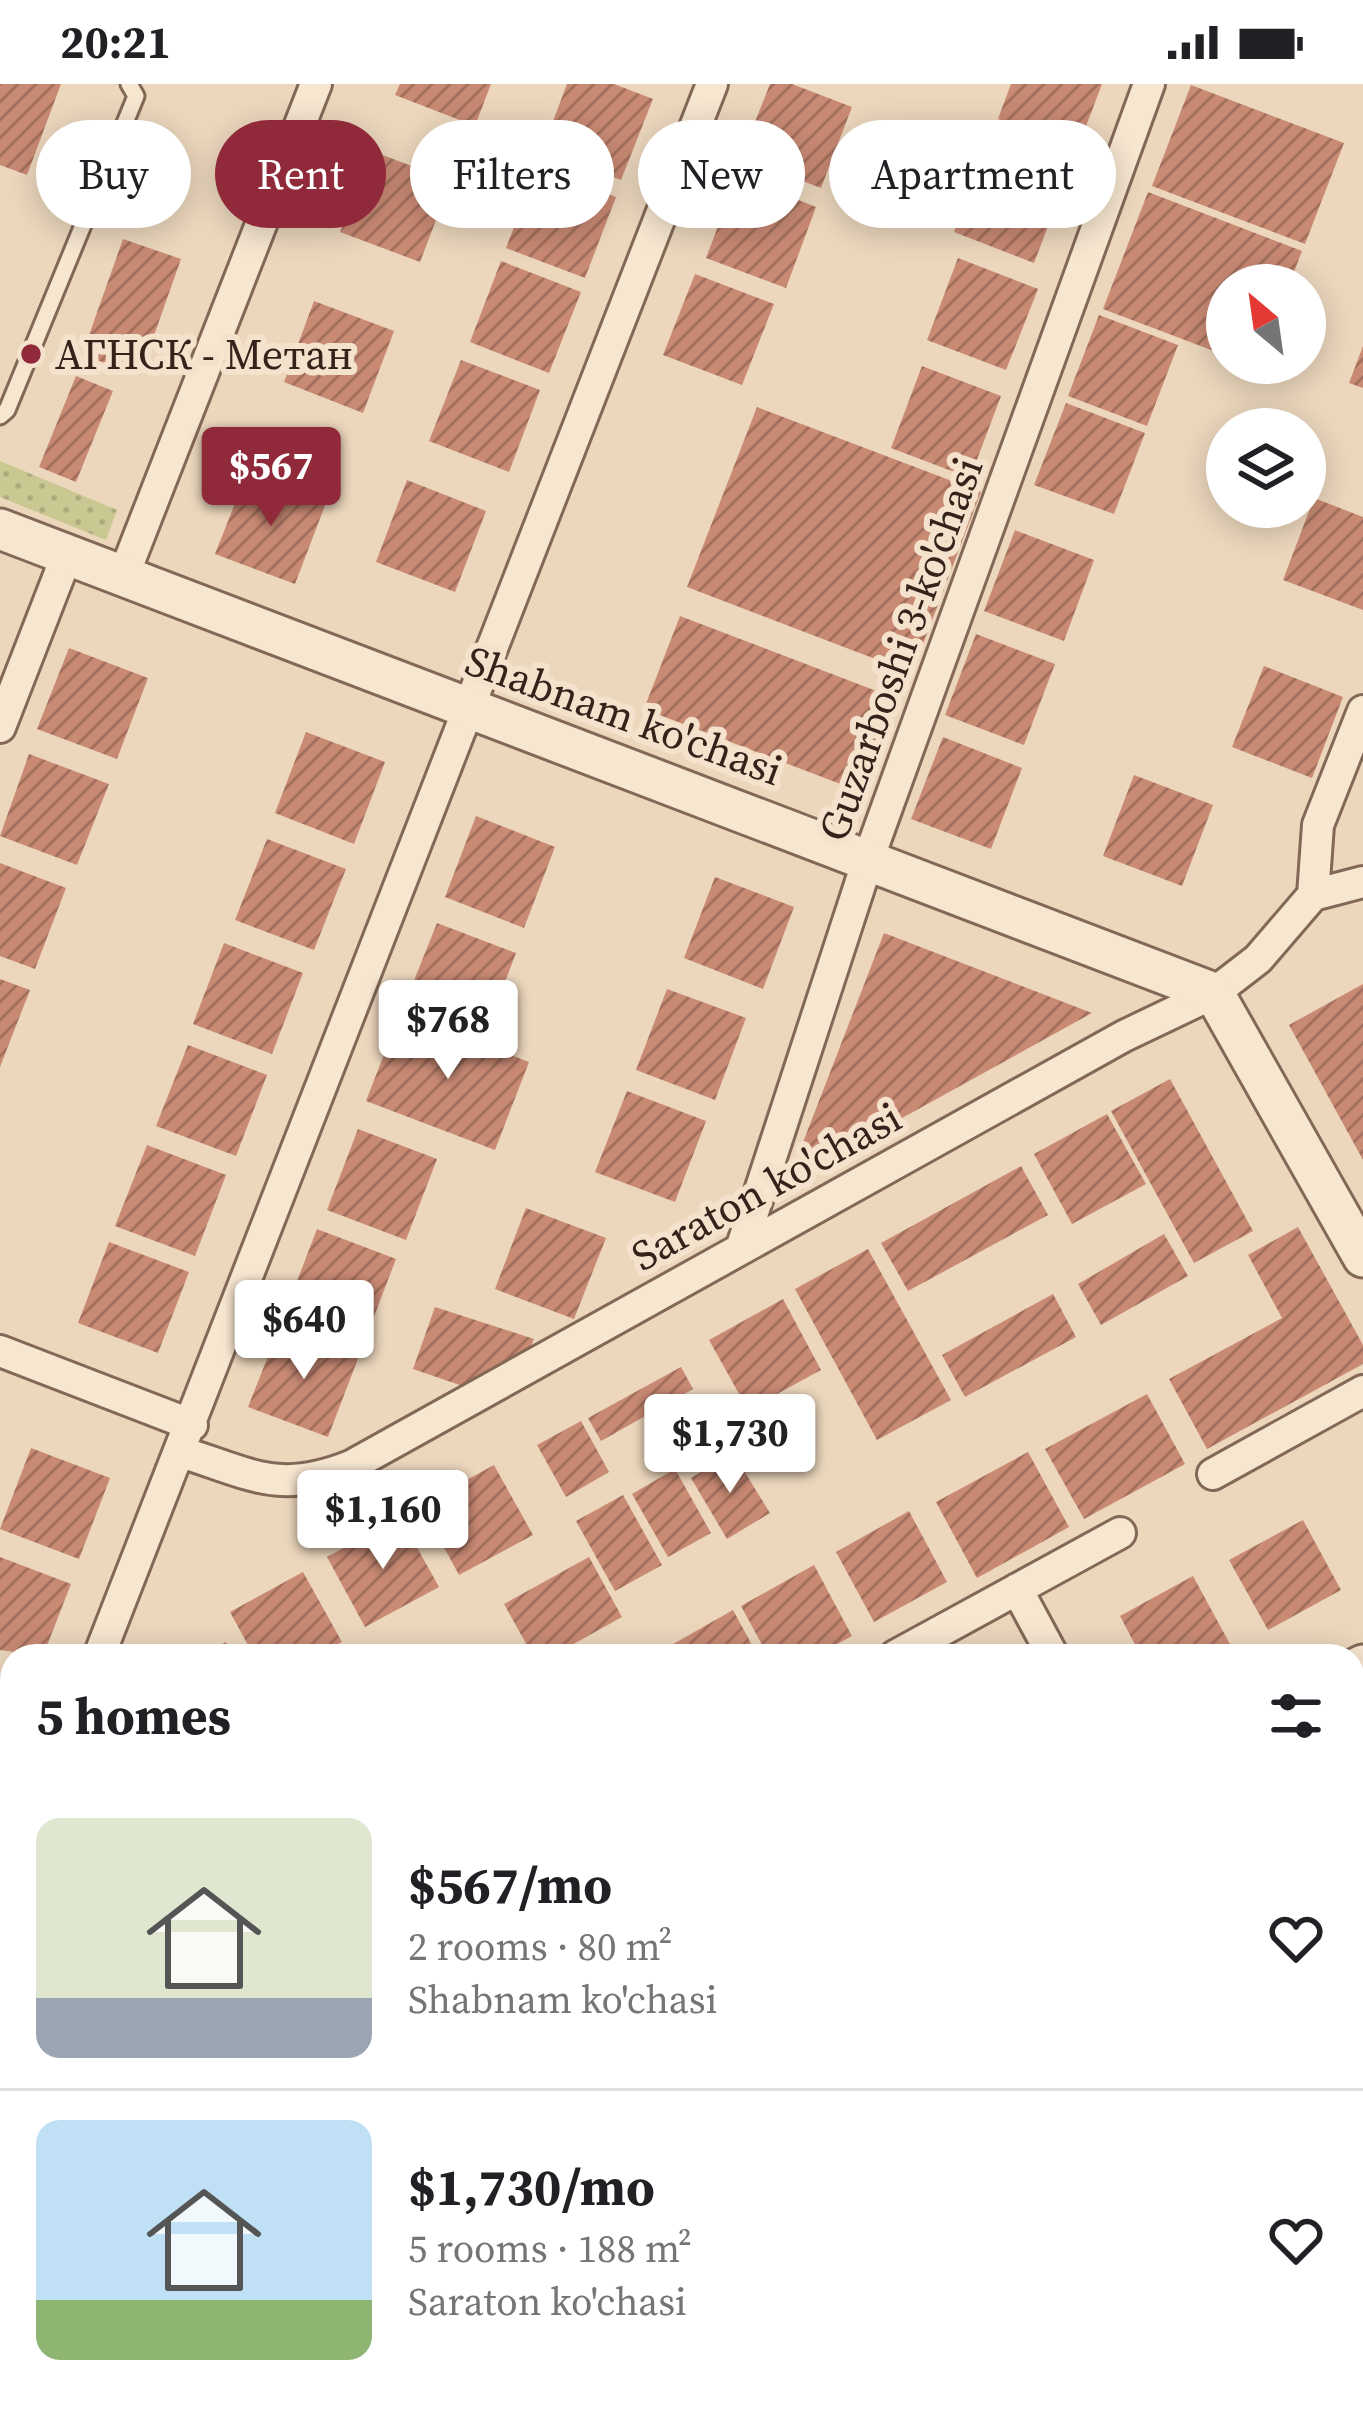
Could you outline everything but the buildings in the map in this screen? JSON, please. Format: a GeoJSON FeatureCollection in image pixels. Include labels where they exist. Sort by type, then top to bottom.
{"type":"FeatureCollection","features":[{"type":"Feature","properties":{"kind":"street"},"geometry":{"type":"LineString","coordinates":[[123,578],[316,84]]}},
{"type":"Feature","properties":{"kind":"street"},"geometry":{"type":"LineString","coordinates":[[104,1644],[712,84]]}},
{"type":"Feature","properties":{"kind":"street","name":"Guzarboshi 3-ko'chasi"},"geometry":{"type":"LineString","coordinates":[[742,1246],[868,857],[1149,84]]}},
{"type":"Feature","properties":{"kind":"street","name":"Shabnam ko'chasi"},"geometry":{"type":"LineString","coordinates":[[0,529],[1214,993]]}},
{"type":"Feature","properties":{"kind":"street"},"geometry":{"type":"LineString","coordinates":[[0,727],[67,555]]}},
{"type":"Feature","properties":{"kind":"street"},"geometry":{"type":"LineString","coordinates":[[1363,711],[1318,825],[1313,895],[1363,882]]}},
{"type":"Feature","properties":{"kind":"street","name":"Saraton ko'chasi"},"geometry":{"type":"LineString","coordinates":[[0,1351],[265,1479],[309,1483],[351,1466],[1124,1036],[1214,993],[1258,958],[1313,895]]}},
{"type":"Feature","properties":{"kind":"street"},"geometry":{"type":"LineString","coordinates":[[1214,993],[1363,1257]]}},
{"type":"Feature","properties":{"kind":"street"},"geometry":{"type":"LineString","coordinates":[[1213,1474],[1363,1391]]}},
{"type":"Feature","properties":{"kind":"street"},"geometry":{"type":"LineString","coordinates":[[918,1644],[1120,1533]]}},
{"type":"Feature","properties":{"kind":"street"},"geometry":{"type":"LineString","coordinates":[[1017,1589],[1047,1644]]}},
{"type":"Feature","properties":{"kind":"lane"},"geometry":{"type":"LineString","coordinates":[[0,416],[7,410],[136,96],[129,84]]}},
{"type":"Feature","properties":{"kind":"shaded area"},"geometry":{"type":"Polygon","coordinates":[[[0,461],[117,510],[106,540],[0,497],[0,461]]]}},
{"type":"Feature","properties":{"kind":"place","name":"АГНСК - Метан"},"geometry":{"type":"Point","coordinates":[31,354]}}]}
